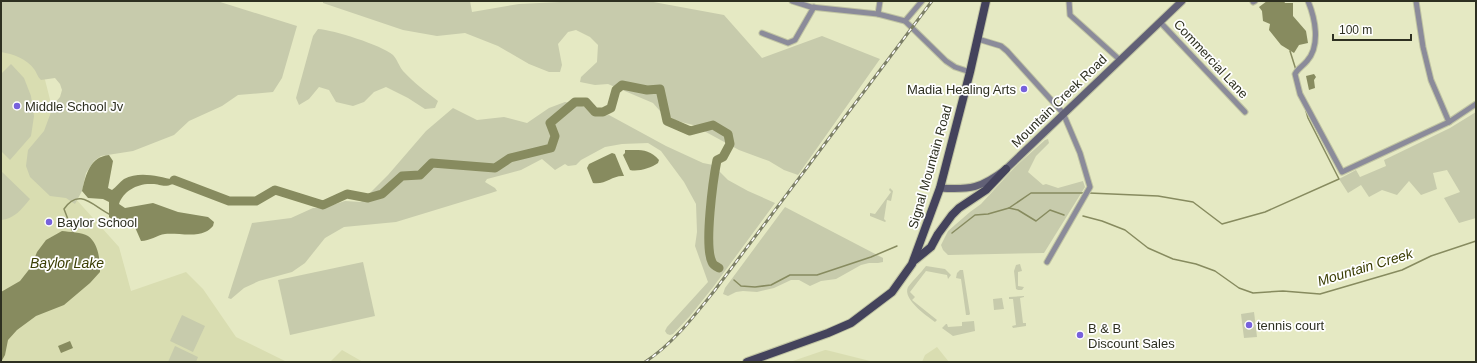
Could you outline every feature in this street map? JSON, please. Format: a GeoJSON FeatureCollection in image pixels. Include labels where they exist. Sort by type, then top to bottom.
{"type":"FeatureCollection","features":[{"type":"Feature","properties":{"kind":"main road","name":"Signal Mountain Road"},"geometry":{"type":"LineString","coordinates":[[747,362],[828,333],[851,323],[892,292],[914,261],[940,188],[970,72],[986,1]]}},
{"type":"Feature","properties":{"kind":"main road","name":"Mountain Creek Road"},"geometry":{"type":"LineString","coordinates":[[940,188],[959,189],[981,185],[1006,169],[1182,1]]}},
{"type":"Feature","properties":{"kind":"main road"},"geometry":{"type":"LineString","coordinates":[[914,261],[931,247],[938,234],[952,215],[959,208],[986,190],[1006,169]]}},
{"type":"Feature","properties":{"kind":"street"},"geometry":{"type":"LineString","coordinates":[[792,1],[814,7],[878,14],[905,21],[946,60],[955,67],[970,72]]}},
{"type":"Feature","properties":{"kind":"street"},"geometry":{"type":"LineString","coordinates":[[878,14],[880,1]]}},
{"type":"Feature","properties":{"kind":"street"},"geometry":{"type":"LineString","coordinates":[[905,21],[922,1]]}},
{"type":"Feature","properties":{"kind":"street"},"geometry":{"type":"LineString","coordinates":[[1069,1],[1070,15],[1120,60]]}},
{"type":"Feature","properties":{"kind":"street"},"geometry":{"type":"LineString","coordinates":[[1308,1],[1312,11],[1316,33],[1314,48],[1307,61],[1298,68],[1295,74],[1300,94],[1342,172],[1449,122],[1476,104]]}},
{"type":"Feature","properties":{"kind":"street"},"geometry":{"type":"LineString","coordinates":[[1416,1],[1422,47],[1431,80],[1449,122]]}},
{"type":"Feature","properties":{"kind":"street"},"geometry":{"type":"LineString","coordinates":[[762,33],[788,43],[795,40],[814,7]]}},
{"type":"Feature","properties":{"kind":"street","name":"Commercial Lane"},"geometry":{"type":"LineString","coordinates":[[1160,22],[1245,112]]}},
{"type":"Feature","properties":{"kind":"street"},"geometry":{"type":"LineString","coordinates":[[978,39],[1001,46],[1007,51],[1063,113],[1080,153],[1090,187],[1047,262]]}},
{"type":"Feature","properties":{"kind":"shaded area"},"geometry":{"type":"Polygon","coordinates":[[[1,1],[217,1],[297,26],[282,78],[273,92],[238,95],[222,106],[189,121],[174,135],[133,151],[101,156],[94,161],[86,173],[82,191],[75,204],[66,198],[50,196],[30,177],[26,166],[28,150],[44,131],[54,104],[60,97],[62,90],[60,84],[55,78],[41,80],[28,62],[10,54],[1,52],[1,1]]]}},
{"type":"Feature","properties":{"kind":"shaded area"},"geometry":{"type":"Polygon","coordinates":[[[323,1],[470,1],[472,12],[519,4],[580,1],[648,1],[724,15],[762,58],[822,36],[880,59],[798,175],[784,170],[769,161],[739,150],[693,125],[677,121],[660,111],[653,103],[608,84],[595,85],[580,82],[581,77],[597,62],[598,45],[590,37],[576,30],[568,32],[558,44],[562,65],[560,72],[549,72],[529,64],[498,46],[465,33],[437,36],[403,30],[323,3],[323,1]]]}},
{"type":"Feature","properties":{"kind":"shaded area"},"geometry":{"type":"Polygon","coordinates":[[[318,29],[335,32],[357,39],[387,51],[393,55],[407,75],[438,101],[435,108],[425,109],[408,98],[386,87],[374,92],[364,102],[353,106],[336,102],[329,90],[319,87],[309,99],[299,105],[296,98],[313,36],[318,29]]]}},
{"type":"Feature","properties":{"kind":"shaded area","name":"Baylor School"},"geometry":{"type":"Polygon","coordinates":[[[1,40],[42,68],[75,198],[119,247],[131,291],[186,272],[203,289],[236,337],[287,362],[1,362],[1,40]]]}},
{"type":"Feature","properties":{"kind":"shaded area","name":"Middle School Jv"},"geometry":{"type":"Polygon","coordinates":[[[11,64],[24,78],[31,96],[34,116],[31,136],[10,160],[1,151],[1,74],[11,64]]]}},
{"type":"Feature","properties":{"kind":"shaded area"},"geometry":{"type":"Polygon","coordinates":[[[565,102],[585,107],[601,116],[609,115],[666,146],[703,163],[713,165],[728,180],[775,203],[714,286],[690,316],[673,334],[667,334],[665,331],[667,327],[708,282],[695,246],[697,232],[696,204],[684,182],[661,151],[648,143],[622,144],[605,147],[581,160],[576,165],[568,166],[565,164],[555,170],[542,159],[521,170],[487,179],[485,182],[497,191],[396,222],[344,227],[325,238],[305,263],[292,272],[259,281],[244,288],[231,299],[228,298],[252,223],[291,218],[313,208],[323,208],[345,201],[361,202],[388,175],[426,131],[453,108],[477,120],[504,117],[527,123],[549,108],[565,102]]]}},
{"type":"Feature","properties":{"kind":"shaded area"},"geometry":{"type":"Polygon","coordinates":[[[1476,112],[1476,218],[1459,223],[1444,198],[1460,192],[1447,170],[1433,173],[1437,189],[1421,195],[1409,181],[1397,195],[1382,190],[1369,197],[1361,185],[1348,193],[1339,179],[1356,170],[1360,177],[1386,166],[1384,160],[1450,128],[1476,112]]]}},
{"type":"Feature","properties":{"kind":"shaded area"},"geometry":{"type":"Polygon","coordinates":[[[1048,139],[1049,143],[1036,156],[1028,172],[1043,185],[1046,184],[1058,188],[1083,181],[1085,187],[1044,253],[948,255],[943,250],[941,245],[948,231],[981,204],[1015,167],[1048,139]]]}},
{"type":"Feature","properties":{"kind":"shaded area"},"geometry":{"type":"Polygon","coordinates":[[[1,171],[30,199],[14,216],[1,220],[1,171]]]}},
{"type":"Feature","properties":{"kind":"shaded area"},"geometry":{"type":"Polygon","coordinates":[[[890,188],[893,191],[891,201],[887,200],[884,219],[886,221],[885,222],[870,216],[870,213],[875,214],[891,192],[889,190],[890,188]]]}},
{"type":"Feature","properties":{"kind":"shaded area"},"geometry":{"type":"Polygon","coordinates":[[[785,207],[883,258],[883,262],[861,265],[836,279],[821,281],[810,286],[799,280],[791,280],[774,288],[757,292],[743,291],[736,292],[728,296],[723,294],[725,288],[785,207]]]}},
{"type":"Feature","properties":{"kind":"shaded area"},"geometry":{"type":"Polygon","coordinates":[[[363,262],[375,316],[290,335],[278,280],[363,262]]]}},
{"type":"Feature","properties":{"kind":"shaded area"},"geometry":{"type":"Polygon","coordinates":[[[1020,264],[1022,271],[1018,272],[1018,286],[1024,287],[1022,290],[1018,290],[1016,289],[1014,271],[1016,265],[1020,264]]]}},
{"type":"Feature","properties":{"kind":"shaded area"},"geometry":{"type":"Polygon","coordinates":[[[926,266],[945,269],[951,275],[948,279],[947,275],[926,271],[910,292],[915,297],[912,300],[937,320],[935,322],[916,307],[907,292],[908,287],[926,266]]]}},
{"type":"Feature","properties":{"kind":"shaded area"},"geometry":{"type":"Polygon","coordinates":[[[960,270],[963,270],[969,315],[966,315],[961,279],[956,278],[957,273],[960,270]]]}},
{"type":"Feature","properties":{"kind":"shaded area"},"geometry":{"type":"Polygon","coordinates":[[[1024,296],[1020,298],[1023,323],[1026,323],[1026,326],[1013,328],[1012,326],[1016,325],[1013,299],[1009,299],[1009,297],[1024,296]]]}},
{"type":"Feature","properties":{"kind":"shaded area"},"geometry":{"type":"Polygon","coordinates":[[[1002,298],[1004,309],[994,310],[993,299],[1002,298]]]}},
{"type":"Feature","properties":{"kind":"shaded area","name":"tennis court"},"geometry":{"type":"Polygon","coordinates":[[[1254,312],[1257,337],[1244,338],[1241,314],[1254,312]]]}},
{"type":"Feature","properties":{"kind":"shaded area"},"geometry":{"type":"Polygon","coordinates":[[[182,315],[205,326],[193,352],[170,341],[182,315]]]}},
{"type":"Feature","properties":{"kind":"shaded area"},"geometry":{"type":"Polygon","coordinates":[[[974,321],[975,331],[953,336],[942,328],[946,324],[948,327],[962,326],[962,322],[974,321]]]}},
{"type":"Feature","properties":{"kind":"shaded area"},"geometry":{"type":"Polygon","coordinates":[[[175,346],[198,357],[196,362],[168,362],[175,346]]]}},
{"type":"Feature","properties":{"kind":"shaded area"},"geometry":{"type":"Polygon","coordinates":[[[937,347],[949,362],[922,362],[925,355],[937,347]]]}},
{"type":"Feature","properties":{"kind":"shaded area"},"geometry":{"type":"Polygon","coordinates":[[[342,350],[363,362],[330,362],[342,350]]]}},
{"type":"Feature","properties":{"kind":"shaded area"},"geometry":{"type":"Polygon","coordinates":[[[826,350],[874,362],[790,362],[826,350]]]}},
{"type":"Feature","properties":{"kind":"water"},"geometry":{"type":"Polygon","coordinates":[[[1267,1],[1284,1],[1285,3],[1293,3],[1293,16],[1306,31],[1308,43],[1299,45],[1294,53],[1281,45],[1269,30],[1270,24],[1263,21],[1262,11],[1259,7],[1267,1]]]}},
{"type":"Feature","properties":{"kind":"water"},"geometry":{"type":"Polygon","coordinates":[[[1314,74],[1316,77],[1314,80],[1315,88],[1309,90],[1306,76],[1314,74]]]}},
{"type":"Feature","properties":{"kind":"water"},"geometry":{"type":"Polygon","coordinates":[[[625,150],[639,150],[651,153],[659,160],[658,163],[644,169],[630,170],[623,155],[625,150]]]}},
{"type":"Feature","properties":{"kind":"water"},"geometry":{"type":"Polygon","coordinates":[[[612,153],[615,154],[624,176],[616,177],[602,183],[593,183],[587,168],[589,164],[612,153]]]}},
{"type":"Feature","properties":{"kind":"water"},"geometry":{"type":"Polygon","coordinates":[[[109,155],[113,161],[108,188],[112,190],[124,179],[136,175],[149,175],[174,180],[173,184],[167,186],[147,184],[136,186],[124,195],[119,204],[125,208],[153,203],[178,212],[208,217],[214,222],[213,226],[207,231],[201,233],[191,235],[165,234],[141,241],[134,225],[116,224],[109,217],[109,202],[103,199],[88,198],[82,191],[85,178],[93,163],[103,156],[109,155]]]}},
{"type":"Feature","properties":{"kind":"water","name":"Baylor Lake"},"geometry":{"type":"Polygon","coordinates":[[[62,231],[75,232],[88,236],[92,239],[97,248],[100,272],[90,283],[64,305],[36,316],[17,330],[8,340],[5,355],[1,362],[1,292],[20,281],[31,267],[37,252],[46,240],[62,231]]]}},
{"type":"Feature","properties":{"kind":"water"},"geometry":{"type":"Polygon","coordinates":[[[70,341],[73,348],[61,353],[58,346],[70,341]]]}},
{"type":"Feature","properties":{"kind":"waterway"},"geometry":{"type":"LineString","coordinates":[[1290,51],[1296,70]]}},
{"type":"Feature","properties":{"kind":"waterway"},"geometry":{"type":"LineString","coordinates":[[174,180],[229,201],[256,201],[275,190],[323,205],[347,194],[368,198],[382,194],[402,176],[420,175],[432,163],[495,168],[510,158],[551,148],[555,136],[550,123],[575,102],[586,102],[595,112],[603,112],[611,108],[616,90],[622,85],[647,90],[660,89],[667,121],[690,131],[713,125],[728,134],[730,144],[723,157],[717,160],[710,212],[710,254],[713,263],[719,268]]}},
{"type":"Feature","properties":{"kind":"waterway"},"geometry":{"type":"LineString","coordinates":[[1089,193],[1158,196],[1193,202],[1222,224],[1265,212],[1339,179],[1308,118],[1306,111]]}},
{"type":"Feature","properties":{"kind":"waterway"},"geometry":{"type":"LineString","coordinates":[[952,233],[975,215],[988,214],[1009,208],[1031,193],[1085,193]]}},
{"type":"Feature","properties":{"kind":"waterway","name":"Mountain Creek"},"geometry":{"type":"LineString","coordinates":[[74,235],[64,209],[75,199],[86,200],[109,214]]}},
{"type":"Feature","properties":{"kind":"waterway"},"geometry":{"type":"LineString","coordinates":[[1009,208],[1018,210],[1036,221],[1050,210],[1064,215]]}},
{"type":"Feature","properties":{"kind":"waterway","name":"Mountain Creek"},"geometry":{"type":"LineString","coordinates":[[1083,216],[1102,221],[1125,230],[1148,248],[1173,259],[1196,264],[1215,271],[1239,288],[1253,293],[1283,291],[1320,294],[1402,270],[1431,256],[1476,241]]}},
{"type":"Feature","properties":{"kind":"waterway"},"geometry":{"type":"LineString","coordinates":[[734,280],[741,286],[755,287],[771,285],[790,275],[817,275],[871,257],[897,246]]}},
{"type":"Feature","properties":{"kind":"railway"},"geometry":{"type":"LineString","coordinates":[[645,362],[674,338],[715,290],[932,1]]}},
{"type":"Feature","properties":{"kind":"place","name":"Madia Healing Arts"},"geometry":{"type":"Point","coordinates":[1024,89]}},
{"type":"Feature","properties":{"kind":"place","name":"Middle School Jv"},"geometry":{"type":"Point","coordinates":[17,106]}},
{"type":"Feature","properties":{"kind":"place","name":"Baylor School"},"geometry":{"type":"Point","coordinates":[49,222]}},
{"type":"Feature","properties":{"kind":"place","name":"tennis court"},"geometry":{"type":"Point","coordinates":[1249,325]}},
{"type":"Feature","properties":{"kind":"place","name":"B & B Discount Sales"},"geometry":{"type":"Point","coordinates":[1080,335]}}]}
